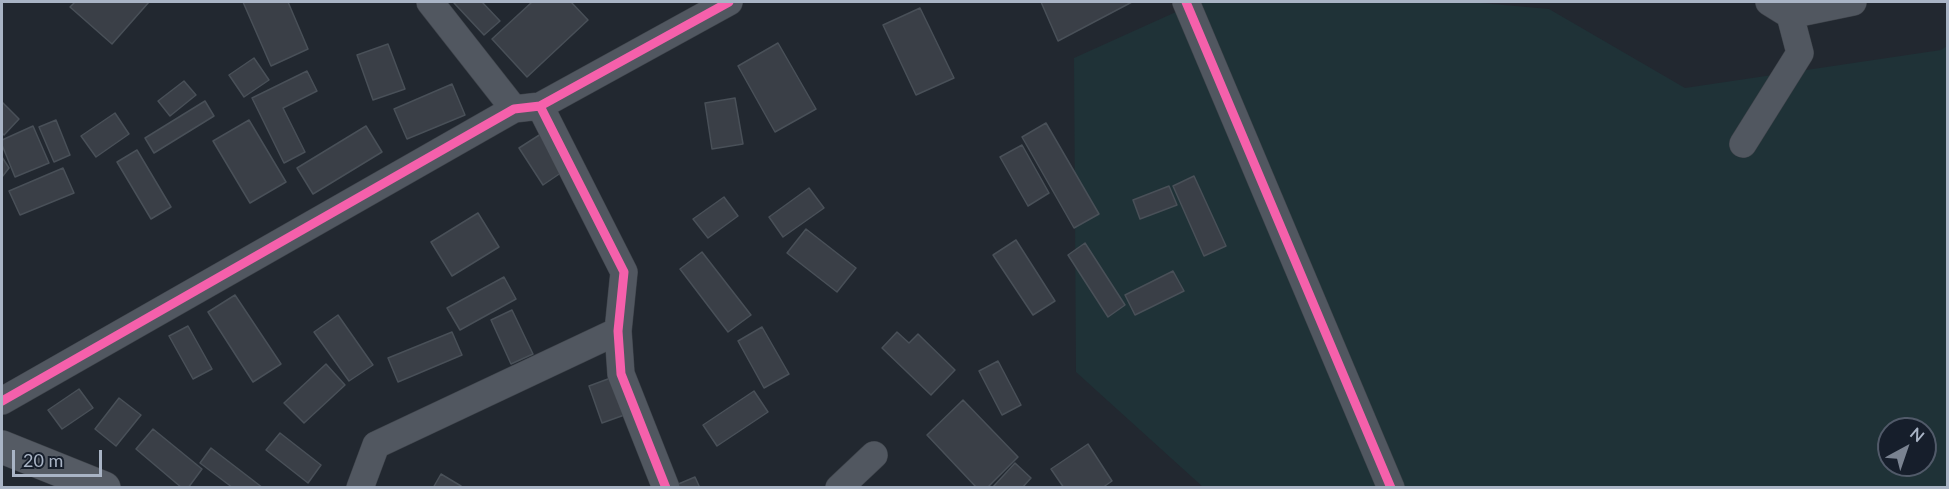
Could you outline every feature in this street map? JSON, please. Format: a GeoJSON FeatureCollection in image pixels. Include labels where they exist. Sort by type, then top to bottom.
{"type":"FeatureCollection","features":[{"type":"Feature","properties":{"kind":"main road"},"geometry":{"type":"LineString","coordinates":[[2,447],[104,488]]}},
{"type":"Feature","properties":{"kind":"street"},"geometry":{"type":"LineString","coordinates":[[430,2],[527,107],[624,272],[618,331],[621,374],[666,488]]}},
{"type":"Feature","properties":{"kind":"street"},"geometry":{"type":"LineString","coordinates":[[2,401],[527,107],[729,2]]}},
{"type":"Feature","properties":{"kind":"street"},"geometry":{"type":"LineString","coordinates":[[1186,2],[1391,488]]}},
{"type":"Feature","properties":{"kind":"street"},"geometry":{"type":"LineString","coordinates":[[1743,144],[1800,53],[1780,8],[1853,2]]}},
{"type":"Feature","properties":{"kind":"street"},"geometry":{"type":"LineString","coordinates":[[360,488],[376,445],[618,331]]}},
{"type":"Feature","properties":{"kind":"street"},"geometry":{"type":"LineString","coordinates":[[839,488],[874,455]]}},
{"type":"Feature","properties":{"kind":"green space"},"geometry":{"type":"Polygon","coordinates":[[[1198,2],[1470,2],[1549,9],[1685,88],[1941,50],[1947,46],[1947,487],[1203,487],[1076,372],[1074,58],[1198,2]]]}},
{"type":"Feature","properties":{"kind":"building"},"geometry":{"type":"Polygon","coordinates":[[[75,2],[149,2],[112,44],[70,7],[75,2]]]}},
{"type":"Feature","properties":{"kind":"building"},"geometry":{"type":"Polygon","coordinates":[[[243,2],[288,2],[308,49],[271,66],[243,2]]]}},
{"type":"Feature","properties":{"kind":"building"},"geometry":{"type":"Polygon","coordinates":[[[482,2],[500,21],[484,35],[454,3],[482,2]]]}},
{"type":"Feature","properties":{"kind":"building"},"geometry":{"type":"Polygon","coordinates":[[[532,2],[571,2],[588,20],[527,77],[492,39],[532,2]]]}},
{"type":"Feature","properties":{"kind":"building"},"geometry":{"type":"Polygon","coordinates":[[[1041,2],[1132,2],[1058,41],[1041,2]]]}},
{"type":"Feature","properties":{"kind":"building"},"geometry":{"type":"Polygon","coordinates":[[[920,8],[954,78],[916,95],[883,25],[920,8]]]}},
{"type":"Feature","properties":{"kind":"building"},"geometry":{"type":"Polygon","coordinates":[[[778,43],[816,109],[775,132],[738,66],[778,43]]]}},
{"type":"Feature","properties":{"kind":"building"},"geometry":{"type":"Polygon","coordinates":[[[388,44],[405,89],[373,100],[357,55],[388,44]]]}},
{"type":"Feature","properties":{"kind":"building"},"geometry":{"type":"Polygon","coordinates":[[[254,58],[269,80],[244,97],[229,75],[254,58]]]}},
{"type":"Feature","properties":{"kind":"building"},"geometry":{"type":"Polygon","coordinates":[[[307,71],[317,91],[283,108],[305,152],[284,163],[252,98],[307,71]]]}},
{"type":"Feature","properties":{"kind":"building"},"geometry":{"type":"Polygon","coordinates":[[[184,81],[196,95],[170,116],[158,101],[184,81]]]}},
{"type":"Feature","properties":{"kind":"building"},"geometry":{"type":"Polygon","coordinates":[[[452,84],[465,115],[407,139],[394,109],[452,84]]]}},
{"type":"Feature","properties":{"kind":"building"},"geometry":{"type":"Polygon","coordinates":[[[735,98],[743,144],[712,149],[705,103],[735,98]]]}},
{"type":"Feature","properties":{"kind":"building"},"geometry":{"type":"Polygon","coordinates":[[[205,101],[214,116],[154,153],[145,138],[205,101]]]}},
{"type":"Feature","properties":{"kind":"building"},"geometry":{"type":"Polygon","coordinates":[[[2,102],[19,119],[4,135],[2,133],[2,102]]]}},
{"type":"Feature","properties":{"kind":"building"},"geometry":{"type":"Polygon","coordinates":[[[115,113],[129,134],[96,157],[81,136],[115,113]]]}},
{"type":"Feature","properties":{"kind":"building"},"geometry":{"type":"Polygon","coordinates":[[[56,120],[70,155],[54,162],[39,127],[56,120]]]}},
{"type":"Feature","properties":{"kind":"building"},"geometry":{"type":"Polygon","coordinates":[[[249,120],[286,182],[250,203],[213,141],[249,120]]]}},
{"type":"Feature","properties":{"kind":"building"},"geometry":{"type":"Polygon","coordinates":[[[1046,123],[1099,214],[1074,228],[1022,137],[1046,123]]]}},
{"type":"Feature","properties":{"kind":"building"},"geometry":{"type":"Polygon","coordinates":[[[33,126],[49,163],[15,177],[2,140],[33,126]]]}},
{"type":"Feature","properties":{"kind":"building"},"geometry":{"type":"Polygon","coordinates":[[[366,126],[382,152],[313,194],[297,168],[366,126]]]}},
{"type":"Feature","properties":{"kind":"building"},"geometry":{"type":"Polygon","coordinates":[[[544,132],[568,168],[543,185],[519,148],[544,132]]]}},
{"type":"Feature","properties":{"kind":"building"},"geometry":{"type":"Polygon","coordinates":[[[1022,145],[1049,193],[1028,206],[1000,157],[1022,145]]]}},
{"type":"Feature","properties":{"kind":"building"},"geometry":{"type":"Polygon","coordinates":[[[137,150],[171,207],[151,219],[117,162],[137,150]]]}},
{"type":"Feature","properties":{"kind":"building"},"geometry":{"type":"Polygon","coordinates":[[[2,157],[9,168],[2,177],[2,157]]]}},
{"type":"Feature","properties":{"kind":"building"},"geometry":{"type":"Polygon","coordinates":[[[63,168],[74,193],[20,215],[9,191],[63,168]]]}},
{"type":"Feature","properties":{"kind":"building"},"geometry":{"type":"Polygon","coordinates":[[[1194,176],[1226,246],[1204,256],[1173,186],[1194,176]]]}},
{"type":"Feature","properties":{"kind":"building"},"geometry":{"type":"Polygon","coordinates":[[[1169,186],[1177,205],[1140,219],[1133,200],[1169,186]]]}},
{"type":"Feature","properties":{"kind":"building"},"geometry":{"type":"Polygon","coordinates":[[[809,188],[824,208],[783,237],[769,217],[809,188]]]}},
{"type":"Feature","properties":{"kind":"building"},"geometry":{"type":"Polygon","coordinates":[[[724,197],[738,216],[708,238],[693,219],[724,197]]]}},
{"type":"Feature","properties":{"kind":"building"},"geometry":{"type":"Polygon","coordinates":[[[478,213],[499,247],[452,276],[431,242],[478,213]]]}},
{"type":"Feature","properties":{"kind":"building"},"geometry":{"type":"Polygon","coordinates":[[[806,229],[856,268],[837,292],[787,253],[806,229]]]}},
{"type":"Feature","properties":{"kind":"building"},"geometry":{"type":"Polygon","coordinates":[[[1016,240],[1055,301],[1033,315],[993,255],[1016,240]]]}},
{"type":"Feature","properties":{"kind":"building"},"geometry":{"type":"Polygon","coordinates":[[[1085,243],[1125,305],[1108,317],[1068,255],[1085,243]]]}},
{"type":"Feature","properties":{"kind":"building"},"geometry":{"type":"Polygon","coordinates":[[[702,252],[751,315],[728,332],[680,269],[702,252]]]}},
{"type":"Feature","properties":{"kind":"building"},"geometry":{"type":"Polygon","coordinates":[[[1173,271],[1184,291],[1135,315],[1125,295],[1173,271]]]}},
{"type":"Feature","properties":{"kind":"building"},"geometry":{"type":"Polygon","coordinates":[[[504,277],[516,299],[460,330],[447,308],[504,277]]]}},
{"type":"Feature","properties":{"kind":"building"},"geometry":{"type":"Polygon","coordinates":[[[235,295],[281,364],[253,382],[208,312],[235,295]]]}},
{"type":"Feature","properties":{"kind":"building"},"geometry":{"type":"Polygon","coordinates":[[[512,310],[533,354],[511,364],[491,320],[512,310]]]}},
{"type":"Feature","properties":{"kind":"building"},"geometry":{"type":"Polygon","coordinates":[[[338,315],[373,365],[349,381],[314,332],[338,315]]]}},
{"type":"Feature","properties":{"kind":"building"},"geometry":{"type":"Polygon","coordinates":[[[188,326],[212,369],[193,379],[169,336],[188,326]]]}},
{"type":"Feature","properties":{"kind":"building"},"geometry":{"type":"Polygon","coordinates":[[[762,327],[789,374],[764,388],[738,341],[762,327]]]}},
{"type":"Feature","properties":{"kind":"building"},"geometry":{"type":"Polygon","coordinates":[[[452,332],[462,355],[398,382],[388,358],[452,332]]]}},
{"type":"Feature","properties":{"kind":"building"},"geometry":{"type":"Polygon","coordinates":[[[897,332],[909,343],[918,334],[955,370],[931,395],[882,348],[897,332]]]}},
{"type":"Feature","properties":{"kind":"building"},"geometry":{"type":"Polygon","coordinates":[[[998,361],[1021,405],[1002,415],[979,371],[998,361]]]}},
{"type":"Feature","properties":{"kind":"building"},"geometry":{"type":"Polygon","coordinates":[[[326,364],[345,385],[304,423],[284,403],[326,364]]]}},
{"type":"Feature","properties":{"kind":"building"},"geometry":{"type":"Polygon","coordinates":[[[616,376],[630,413],[602,423],[589,386],[616,376]]]}},
{"type":"Feature","properties":{"kind":"building"},"geometry":{"type":"Polygon","coordinates":[[[79,389],[93,408],[62,429],[48,410],[79,389]]]}},
{"type":"Feature","properties":{"kind":"building"},"geometry":{"type":"Polygon","coordinates":[[[754,391],[768,412],[717,446],[703,425],[754,391]]]}},
{"type":"Feature","properties":{"kind":"building"},"geometry":{"type":"Polygon","coordinates":[[[119,398],[141,415],[116,446],[95,429],[119,398]]]}},
{"type":"Feature","properties":{"kind":"building"},"geometry":{"type":"Polygon","coordinates":[[[963,400],[1018,457],[987,488],[977,488],[927,435],[963,400]]]}},
{"type":"Feature","properties":{"kind":"building"},"geometry":{"type":"Polygon","coordinates":[[[153,429],[202,469],[188,488],[182,488],[136,449],[153,429]]]}},
{"type":"Feature","properties":{"kind":"building"},"geometry":{"type":"Polygon","coordinates":[[[280,433],[321,465],[308,483],[266,450],[280,433]]]}},
{"type":"Feature","properties":{"kind":"building"},"geometry":{"type":"Polygon","coordinates":[[[1088,444],[1112,481],[1102,488],[1064,488],[1051,469],[1088,444]]]}},
{"type":"Feature","properties":{"kind":"building"},"geometry":{"type":"Polygon","coordinates":[[[211,448],[263,488],[233,488],[200,463],[211,448]]]}},
{"type":"Feature","properties":{"kind":"building"},"geometry":{"type":"Polygon","coordinates":[[[1015,463],[1031,478],[1022,488],[992,488],[1015,463]]]}},
{"type":"Feature","properties":{"kind":"building"},"geometry":{"type":"Polygon","coordinates":[[[441,474],[461,486],[460,488],[433,488],[441,474]]]}},
{"type":"Feature","properties":{"kind":"building"},"geometry":{"type":"Polygon","coordinates":[[[695,477],[700,488],[677,488],[676,485],[695,477]]]}},
{"type":"Feature","properties":{"kind":"cycle path"},"geometry":{"type":"LineString","coordinates":[[2,401],[514,109],[540,106],[729,2]]}},
{"type":"Feature","properties":{"kind":"cycle path"},"geometry":{"type":"LineString","coordinates":[[1186,2],[1391,488]]}},
{"type":"Feature","properties":{"kind":"cycle path"},"geometry":{"type":"LineString","coordinates":[[540,106],[624,272],[618,331],[621,374],[666,488]]}}]}
